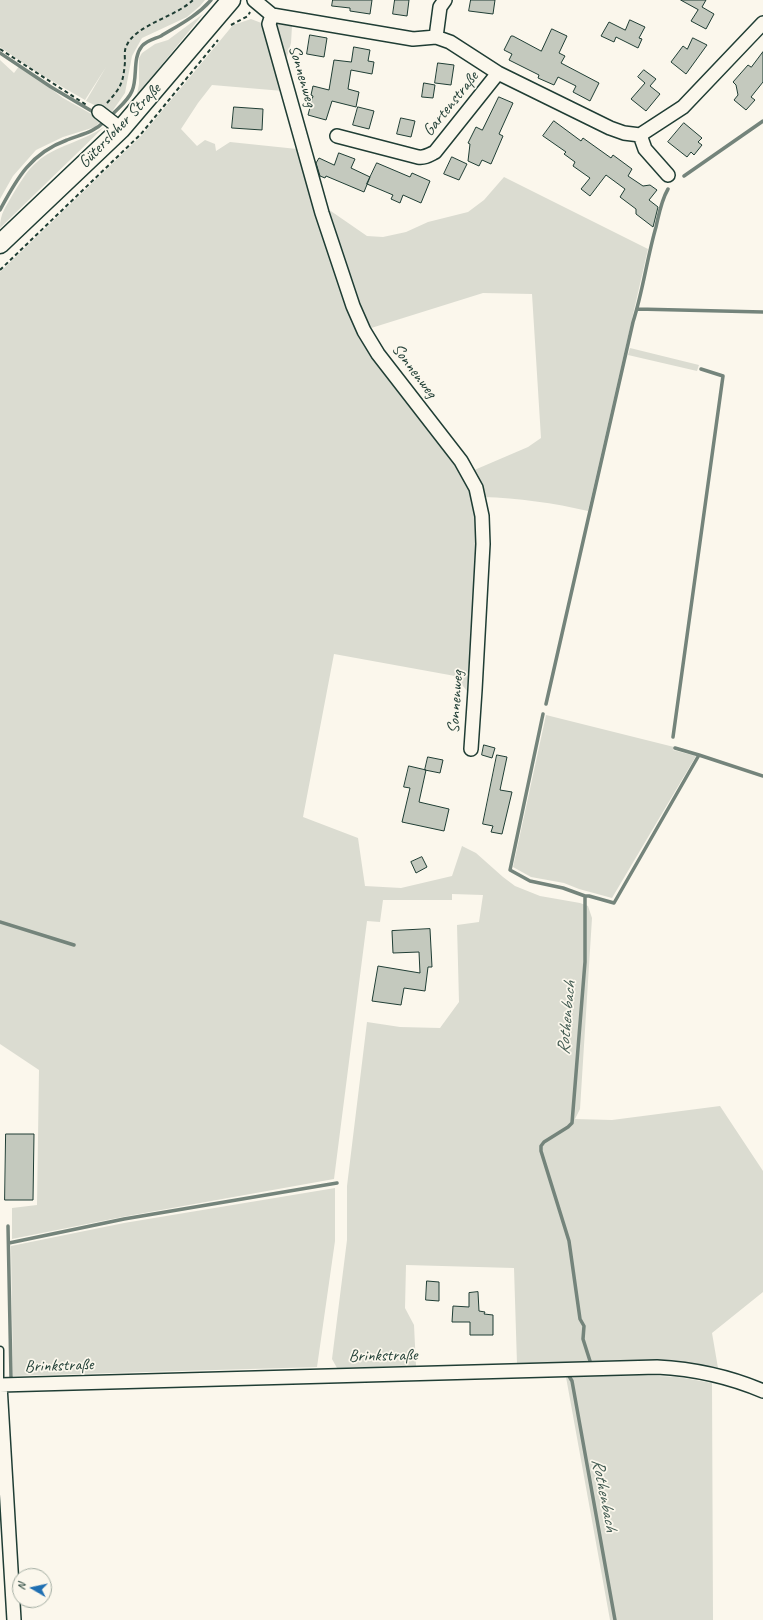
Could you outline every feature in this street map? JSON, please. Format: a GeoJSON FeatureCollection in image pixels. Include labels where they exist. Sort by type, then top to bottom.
{"type":"FeatureCollection","features":[{"type":"Feature","properties":{"kind":"main road","name":"Gütersloher Straße"},"geometry":{"type":"LineString","coordinates":[[0,244],[121,129],[231,0]]}},
{"type":"Feature","properties":{"kind":"street"},"geometry":{"type":"LineString","coordinates":[[254,0],[272,15]]}},
{"type":"Feature","properties":{"kind":"street"},"geometry":{"type":"LineString","coordinates":[[436,37],[440,7],[444,0]]}},
{"type":"Feature","properties":{"kind":"street","name":"Gartenstraße"},"geometry":{"type":"LineString","coordinates":[[272,15],[413,39],[436,37],[450,42],[498,73],[610,128],[624,133],[640,135]]}},
{"type":"Feature","properties":{"kind":"street","name":"Sonnenweg"},"geometry":{"type":"LineString","coordinates":[[272,15],[269,24],[320,206],[353,306],[364,332],[378,354],[460,461],[476,488],[482,516],[482,544],[471,749]]}},
{"type":"Feature","properties":{"kind":"street"},"geometry":{"type":"LineString","coordinates":[[668,175],[645,149],[640,135],[683,107],[763,23]]}},
{"type":"Feature","properties":{"kind":"street","name":"Gartenstraße"},"geometry":{"type":"LineString","coordinates":[[337,136],[422,158],[429,156],[435,152],[498,73]]}},
{"type":"Feature","properties":{"kind":"street"},"geometry":{"type":"LineString","coordinates":[[99,112],[121,129]]}},
{"type":"Feature","properties":{"kind":"street","name":"Brinkstraße"},"geometry":{"type":"LineString","coordinates":[[0,1385],[643,1367],[677,1368],[717,1374],[763,1391]]}},
{"type":"Feature","properties":{"kind":"street"},"geometry":{"type":"LineString","coordinates":[[0,1385],[14,1620]]}},
{"type":"Feature","properties":{"kind":"lane"},"geometry":{"type":"LineString","coordinates":[[0,1350],[0,1385]]}},
{"type":"Feature","properties":{"kind":"path"},"geometry":{"type":"LineString","coordinates":[[0,49],[32,71],[99,112],[120,88],[126,47],[136,34],[148,26],[172,15],[193,0]]}},
{"type":"Feature","properties":{"kind":"shaded area"},"geometry":{"type":"Polygon","coordinates":[[[0,0],[205,0],[187,17],[142,38],[132,56],[125,93],[111,113],[86,101],[106,67],[85,100],[33,70],[0,47],[0,0]]]}},
{"type":"Feature","properties":{"kind":"shaded area"},"geometry":{"type":"Polygon","coordinates":[[[203,14],[137,94],[139,84],[139,58],[142,53],[155,44],[168,40],[203,14]]]}},
{"type":"Feature","properties":{"kind":"shaded area"},"geometry":{"type":"Polygon","coordinates":[[[251,19],[264,24],[283,91],[212,85],[181,129],[197,146],[205,140],[215,144],[216,151],[230,142],[297,149],[346,308],[358,336],[373,360],[472,488],[478,518],[471,696],[455,676],[334,654],[303,817],[358,838],[365,886],[401,888],[452,876],[462,846],[476,853],[515,886],[540,896],[580,903],[588,906],[592,918],[580,1109],[575,1119],[612,1120],[720,1106],[763,1171],[763,1292],[712,1333],[718,1368],[678,1361],[637,1360],[517,1364],[514,1268],[406,1265],[405,1308],[414,1325],[416,1366],[337,1368],[332,1359],[347,1240],[347,1186],[367,1022],[400,1027],[440,1028],[459,1002],[457,925],[479,922],[483,895],[452,894],[452,900],[383,900],[380,922],[367,921],[334,1179],[122,1217],[12,1239],[12,1208],[37,1205],[39,1070],[0,1044],[0,272],[142,135],[233,25],[251,19]]]}},
{"type":"Feature","properties":{"kind":"shaded area"},"geometry":{"type":"Polygon","coordinates":[[[274,23],[292,26],[291,43],[285,64],[274,23]]]}},
{"type":"Feature","properties":{"kind":"shaded area"},"geometry":{"type":"Polygon","coordinates":[[[0,60],[14,73],[20,65],[63,98],[102,120],[95,127],[63,137],[36,150],[13,176],[0,199],[0,60]]]}},
{"type":"Feature","properties":{"kind":"shaded area"},"geometry":{"type":"Polygon","coordinates":[[[105,126],[0,228],[2,214],[13,194],[33,165],[44,156],[88,136],[105,126]]]}},
{"type":"Feature","properties":{"kind":"shaded area"},"geometry":{"type":"Polygon","coordinates":[[[504,177],[648,249],[588,511],[536,501],[483,497],[472,471],[528,447],[541,438],[532,294],[483,293],[368,329],[325,207],[367,236],[383,237],[406,232],[428,222],[468,212],[484,200],[504,177]]]}},
{"type":"Feature","properties":{"kind":"shaded area"},"geometry":{"type":"Polygon","coordinates":[[[630,348],[699,365],[697,371],[628,355],[630,348]]]}},
{"type":"Feature","properties":{"kind":"shaded area"},"geometry":{"type":"Polygon","coordinates":[[[546,715],[674,747],[673,750],[696,756],[612,898],[579,889],[564,883],[531,877],[513,867],[546,715]]]}},
{"type":"Feature","properties":{"kind":"shaded area"},"geometry":{"type":"Polygon","coordinates":[[[335,1188],[335,1241],[317,1367],[13,1376],[11,1246],[124,1223],[335,1188]]]}},
{"type":"Feature","properties":{"kind":"shaded area"},"geometry":{"type":"Polygon","coordinates":[[[638,1375],[678,1377],[712,1383],[713,1620],[610,1620],[566,1377],[638,1375]]]}},
{"type":"Feature","properties":{"kind":"building"},"geometry":{"type":"Polygon","coordinates":[[[333,0],[372,0],[370,14],[350,11],[350,8],[332,6],[333,0]]]}},
{"type":"Feature","properties":{"kind":"building"},"geometry":{"type":"Polygon","coordinates":[[[395,0],[409,0],[407,16],[393,14],[395,0]]]}},
{"type":"Feature","properties":{"kind":"building"},"geometry":{"type":"Polygon","coordinates":[[[471,0],[495,0],[493,14],[469,11],[471,0]]]}},
{"type":"Feature","properties":{"kind":"building"},"geometry":{"type":"Polygon","coordinates":[[[681,0],[706,0],[702,7],[714,14],[706,29],[691,21],[698,10],[681,0]]]}},
{"type":"Feature","properties":{"kind":"building"},"geometry":{"type":"Polygon","coordinates":[[[630,20],[645,27],[639,38],[642,39],[638,48],[616,37],[614,42],[601,36],[609,22],[625,30],[630,20]]]}},
{"type":"Feature","properties":{"kind":"building"},"geometry":{"type":"Polygon","coordinates":[[[552,29],[567,36],[559,53],[565,56],[561,63],[599,83],[590,101],[573,92],[576,86],[558,77],[554,85],[538,78],[539,75],[509,60],[512,54],[504,50],[511,36],[541,51],[552,29]]]}},
{"type":"Feature","properties":{"kind":"building"},"geometry":{"type":"Polygon","coordinates":[[[310,35],[327,38],[324,57],[307,54],[310,35]]]}},
{"type":"Feature","properties":{"kind":"building"},"geometry":{"type":"Polygon","coordinates":[[[693,38],[707,45],[686,74],[671,62],[683,46],[687,49],[693,38]]]}},
{"type":"Feature","properties":{"kind":"building"},"geometry":{"type":"Polygon","coordinates":[[[354,47],[370,50],[368,61],[374,62],[372,74],[351,70],[348,89],[359,92],[356,107],[332,101],[326,120],[308,115],[313,96],[311,95],[313,86],[329,90],[334,60],[351,62],[354,47]]]}},
{"type":"Feature","properties":{"kind":"building"},"geometry":{"type":"Polygon","coordinates":[[[763,52],[763,82],[751,97],[755,100],[746,110],[734,100],[738,95],[736,85],[733,82],[748,65],[751,67],[763,52]]]}},
{"type":"Feature","properties":{"kind":"building"},"geometry":{"type":"Polygon","coordinates":[[[438,63],[454,65],[451,85],[435,83],[438,63]]]}},
{"type":"Feature","properties":{"kind":"building"},"geometry":{"type":"Polygon","coordinates":[[[644,70],[656,79],[650,86],[660,94],[646,111],[631,99],[645,83],[638,77],[644,70]]]}},
{"type":"Feature","properties":{"kind":"building"},"geometry":{"type":"Polygon","coordinates":[[[424,83],[435,85],[433,98],[422,97],[424,83]]]}},
{"type":"Feature","properties":{"kind":"building"},"geometry":{"type":"Polygon","coordinates":[[[499,97],[513,103],[499,134],[503,136],[491,164],[482,160],[479,166],[468,161],[470,144],[468,143],[476,127],[482,130],[499,97]]]}},
{"type":"Feature","properties":{"kind":"building"},"geometry":{"type":"Polygon","coordinates":[[[234,107],[263,109],[262,130],[232,128],[234,107]]]}},
{"type":"Feature","properties":{"kind":"building"},"geometry":{"type":"Polygon","coordinates":[[[358,107],[374,111],[369,129],[353,125],[358,107]]]}},
{"type":"Feature","properties":{"kind":"building"},"geometry":{"type":"Polygon","coordinates":[[[401,118],[415,121],[411,137],[397,134],[401,118]]]}},
{"type":"Feature","properties":{"kind":"building"},"geometry":{"type":"Polygon","coordinates":[[[554,121],[581,141],[583,138],[611,158],[613,155],[632,169],[628,176],[643,186],[650,185],[657,190],[649,200],[658,207],[653,227],[636,214],[636,209],[620,197],[625,189],[606,175],[590,196],[581,189],[590,178],[573,166],[575,162],[564,154],[566,152],[543,136],[554,121]]]}},
{"type":"Feature","properties":{"kind":"building"},"geometry":{"type":"Polygon","coordinates":[[[684,123],[702,138],[698,142],[702,145],[694,155],[691,152],[687,157],[668,142],[684,123]]]}},
{"type":"Feature","properties":{"kind":"building"},"geometry":{"type":"Polygon","coordinates":[[[339,153],[355,159],[351,168],[370,177],[364,192],[326,176],[325,178],[320,176],[316,163],[319,158],[334,165],[339,153]]]}},
{"type":"Feature","properties":{"kind":"building"},"geometry":{"type":"Polygon","coordinates":[[[452,157],[467,164],[459,180],[444,174],[452,157]]]}},
{"type":"Feature","properties":{"kind":"building"},"geometry":{"type":"Polygon","coordinates":[[[377,163],[410,177],[412,173],[430,181],[421,203],[403,195],[400,203],[391,199],[393,195],[367,184],[377,163]]]}},
{"type":"Feature","properties":{"kind":"building"},"geometry":{"type":"Polygon","coordinates":[[[484,745],[495,748],[492,758],[482,755],[484,745]]]}},
{"type":"Feature","properties":{"kind":"building"},"geometry":{"type":"Polygon","coordinates":[[[497,755],[507,757],[500,790],[512,792],[502,834],[491,832],[493,826],[483,824],[497,755]]]}},
{"type":"Feature","properties":{"kind":"building"},"geometry":{"type":"Polygon","coordinates":[[[428,757],[443,760],[440,773],[425,770],[428,757]]]}},
{"type":"Feature","properties":{"kind":"building"},"geometry":{"type":"Polygon","coordinates":[[[409,766],[426,770],[419,802],[449,809],[444,831],[402,822],[410,788],[404,787],[409,766]]]}},
{"type":"Feature","properties":{"kind":"building"},"geometry":{"type":"Polygon","coordinates":[[[422,857],[427,867],[416,873],[411,862],[422,857]]]}},
{"type":"Feature","properties":{"kind":"building"},"geometry":{"type":"Polygon","coordinates":[[[430,929],[432,967],[428,967],[425,991],[404,988],[401,1005],[372,1001],[378,966],[420,973],[419,952],[393,953],[392,931],[430,929]]]}},
{"type":"Feature","properties":{"kind":"building"},"geometry":{"type":"Polygon","coordinates":[[[6,1134],[34,1134],[33,1200],[5,1200],[6,1134]]]}},
{"type":"Feature","properties":{"kind":"building"},"geometry":{"type":"Polygon","coordinates":[[[427,1281],[439,1282],[439,1301],[426,1300],[427,1281]]]}},
{"type":"Feature","properties":{"kind":"building"},"geometry":{"type":"Polygon","coordinates":[[[478,1292],[479,1311],[485,1312],[484,1314],[493,1315],[493,1335],[470,1335],[470,1322],[452,1322],[453,1306],[469,1307],[469,1293],[478,1292]]]}},
{"type":"Feature","properties":{"kind":"waterway"},"geometry":{"type":"LineString","coordinates":[[110,117],[125,102],[132,91],[135,80],[137,56],[142,46],[148,41],[161,36],[188,20],[206,6],[211,0]]}},
{"type":"Feature","properties":{"kind":"waterway"},"geometry":{"type":"LineString","coordinates":[[0,53],[51,87],[95,113]]}},
{"type":"Feature","properties":{"kind":"waterway"},"geometry":{"type":"LineString","coordinates":[[0,210],[19,177],[34,159],[54,145],[92,131],[105,121]]}},
{"type":"Feature","properties":{"kind":"waterway"},"geometry":{"type":"LineString","coordinates":[[684,176],[763,121]]}},
{"type":"Feature","properties":{"kind":"waterway"},"geometry":{"type":"LineString","coordinates":[[546,704],[660,208],[668,189]]}},
{"type":"Feature","properties":{"kind":"waterway"},"geometry":{"type":"LineString","coordinates":[[637,309],[763,312]]}},
{"type":"Feature","properties":{"kind":"waterway"},"geometry":{"type":"LineString","coordinates":[[673,737],[723,376],[701,369]]}},
{"type":"Feature","properties":{"kind":"waterway","name":"Rothenbach"},"geometry":{"type":"LineString","coordinates":[[543,714],[510,870],[530,881],[563,888],[585,896],[585,962],[572,1123],[544,1142],[541,1146],[541,1151],[569,1241],[580,1319],[584,1326],[583,1339],[590,1361]]}},
{"type":"Feature","properties":{"kind":"waterway"},"geometry":{"type":"LineString","coordinates":[[585,896],[614,903],[699,755],[675,748]]}},
{"type":"Feature","properties":{"kind":"waterway"},"geometry":{"type":"LineString","coordinates":[[699,755],[763,776]]}},
{"type":"Feature","properties":{"kind":"waterway"},"geometry":{"type":"LineString","coordinates":[[0,922],[74,945]]}},
{"type":"Feature","properties":{"kind":"waterway"},"geometry":{"type":"LineString","coordinates":[[9,1243],[124,1219],[337,1183]]}},
{"type":"Feature","properties":{"kind":"waterway"},"geometry":{"type":"LineString","coordinates":[[8,1226],[11,1378]]}},
{"type":"Feature","properties":{"kind":"waterway","name":"Rothenbach"},"geometry":{"type":"LineString","coordinates":[[569,1376],[572,1381],[615,1620]]}}]}
